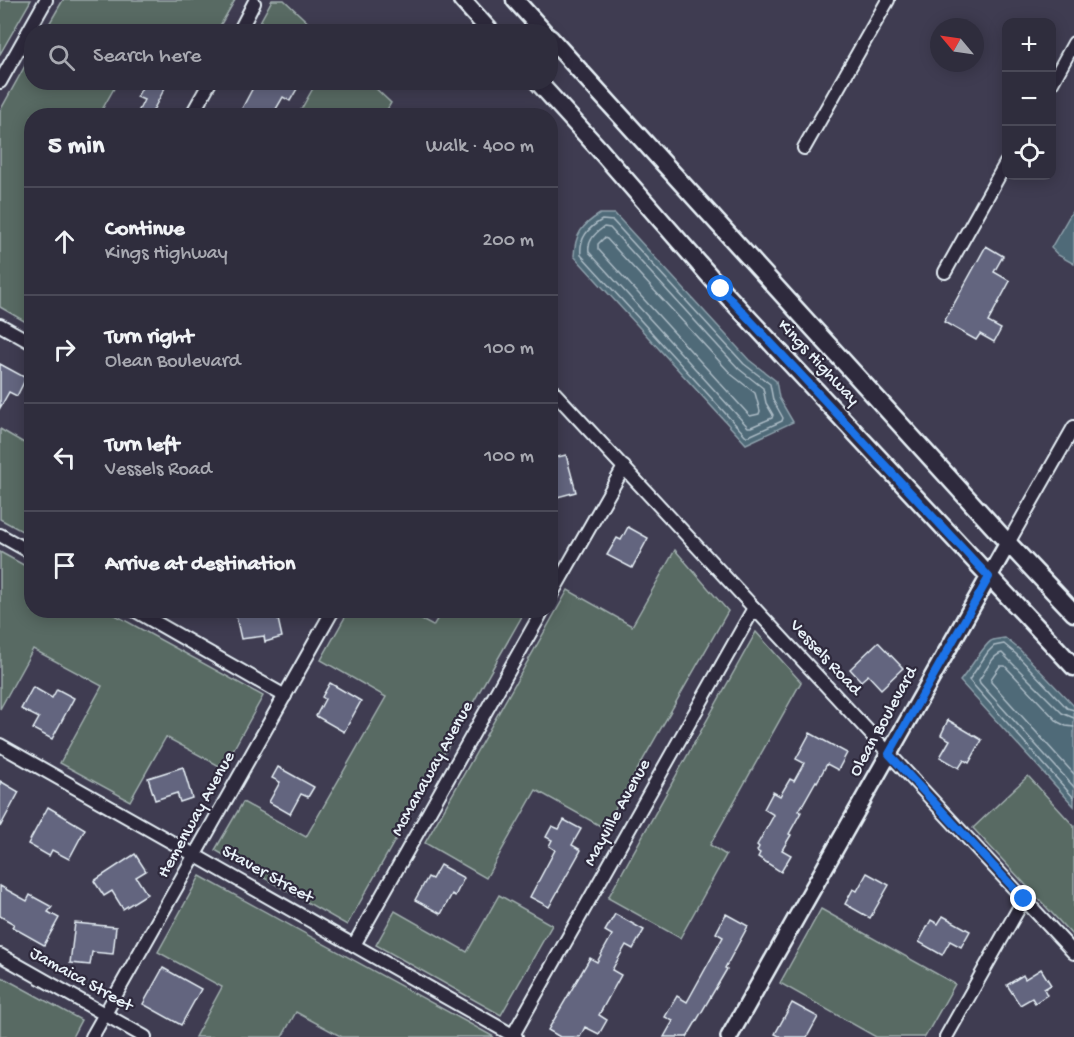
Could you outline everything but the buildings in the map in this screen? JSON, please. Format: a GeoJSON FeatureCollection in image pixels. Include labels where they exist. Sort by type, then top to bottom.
{"type":"FeatureCollection","features":[{"type":"Feature","properties":{"kind":"main road"},"geometry":{"type":"LineString","coordinates":[[462,0],[484,24]]}},
{"type":"Feature","properties":{"kind":"main road"},"geometry":{"type":"LineString","coordinates":[[515,0],[537,24]]}},
{"type":"Feature","properties":{"kind":"main road","name":"Kings Highway"},"geometry":{"type":"LineString","coordinates":[[558,47],[1074,613]]}},
{"type":"Feature","properties":{"kind":"main road","name":"Kings Highway"},"geometry":{"type":"LineString","coordinates":[[545,90],[721,289],[1074,668]]}},
{"type":"Feature","properties":{"kind":"street"},"geometry":{"type":"LineString","coordinates":[[33,24],[46,0]]}},
{"type":"Feature","properties":{"kind":"street"},"geometry":{"type":"LineString","coordinates":[[804,148],[888,0]]}},
{"type":"Feature","properties":{"kind":"street"},"geometry":{"type":"LineString","coordinates":[[242,24],[254,3]]}},
{"type":"Feature","properties":{"kind":"street"},"geometry":{"type":"LineString","coordinates":[[0,82],[24,39]]}},
{"type":"Feature","properties":{"kind":"street"},"geometry":{"type":"LineString","coordinates":[[1056,76],[1074,44]]}},
{"type":"Feature","properties":{"kind":"street"},"geometry":{"type":"LineString","coordinates":[[195,108],[206,90]]}},
{"type":"Feature","properties":{"kind":"street"},"geometry":{"type":"LineString","coordinates":[[945,272],[1002,170]]}},
{"type":"Feature","properties":{"kind":"street"},"geometry":{"type":"LineString","coordinates":[[0,325],[24,338]]}},
{"type":"Feature","properties":{"kind":"street","name":"Vessels Road"},"geometry":{"type":"LineString","coordinates":[[558,397],[1074,953]]}},
{"type":"Feature","properties":{"kind":"street","name":"Olean Boulevard"},"geometry":{"type":"LineString","coordinates":[[729,1037],[1074,427]]}},
{"type":"Feature","properties":{"kind":"street"},"geometry":{"type":"LineString","coordinates":[[558,583],[624,467]]}},
{"type":"Feature","properties":{"kind":"street"},"geometry":{"type":"LineString","coordinates":[[0,535],[24,548]]}},
{"type":"Feature","properties":{"kind":"street","name":"Mayville Avenue"},"geometry":{"type":"LineString","coordinates":[[515,1036],[754,608]]}},
{"type":"Feature","properties":{"kind":"street"},"geometry":{"type":"LineString","coordinates":[[148,618],[285,696]]}},
{"type":"Feature","properties":{"kind":"street","name":"Hemenway Avenue"},"geometry":{"type":"LineString","coordinates":[[92,1037],[329,618]]}},
{"type":"Feature","properties":{"kind":"street","name":"McManaway Avenue"},"geometry":{"type":"LineString","coordinates":[[354,945],[538,618]]}},
{"type":"Feature","properties":{"kind":"street","name":"Staver Street"},"geometry":{"type":"LineString","coordinates":[[0,745],[515,1036]]}},
{"type":"Feature","properties":{"kind":"street"},"geometry":{"type":"LineString","coordinates":[[946,1037],[1024,899]]}},
{"type":"Feature","properties":{"kind":"street","name":"Jamaica Street"},"geometry":{"type":"LineString","coordinates":[[0,955],[145,1037]]}},
{"type":"Feature","properties":{"kind":"green space"},"geometry":{"type":"Polygon","coordinates":[[[0,0],[31,0],[0,54],[0,0]]]}},
{"type":"Feature","properties":{"kind":"green space"},"geometry":{"type":"Polygon","coordinates":[[[63,0],[235,0],[221,24],[49,24],[63,0]]]}},
{"type":"Feature","properties":{"kind":"green space"},"geometry":{"type":"Polygon","coordinates":[[[272,0],[284,0],[310,24],[259,24],[272,0]]]}},
{"type":"Feature","properties":{"kind":"green space"},"geometry":{"type":"Polygon","coordinates":[[[24,68],[24,90],[113,90],[103,108],[24,108],[24,321],[0,307],[0,111],[24,68]]]}},
{"type":"Feature","properties":{"kind":"green space"},"geometry":{"type":"Polygon","coordinates":[[[312,90],[377,90],[391,103],[388,108],[302,108],[312,90]]]}},
{"type":"Feature","properties":{"kind":"green space"},"geometry":{"type":"Polygon","coordinates":[[[0,429],[24,443],[24,532],[0,519],[0,429]]]}},
{"type":"Feature","properties":{"kind":"green space"},"geometry":{"type":"Polygon","coordinates":[[[675,550],[728,611],[604,828],[536,790],[486,878],[425,843],[552,618],[558,618],[558,608],[568,590],[632,626],[675,550]]]}},
{"type":"Feature","properties":{"kind":"green space"},"geometry":{"type":"Polygon","coordinates":[[[0,552],[24,565],[24,618],[121,618],[263,696],[223,768],[166,737],[130,801],[60,763],[102,686],[33,649],[0,709],[0,552]]]}},
{"type":"Feature","properties":{"kind":"green space"},"geometry":{"type":"Polygon","coordinates":[[[345,618],[418,618],[433,626],[438,618],[521,618],[347,925],[215,850],[243,802],[306,837],[386,697],[321,660],[345,618]]]}},
{"type":"Feature","properties":{"kind":"green space"},"geometry":{"type":"Polygon","coordinates":[[[756,632],[801,682],[710,845],[726,855],[680,938],[608,898],[756,632]]]}},
{"type":"Feature","properties":{"kind":"green space"},"geometry":{"type":"Polygon","coordinates":[[[1028,776],[1074,826],[1074,937],[973,828],[1028,776]]]}},
{"type":"Feature","properties":{"kind":"green space"},"geometry":{"type":"Polygon","coordinates":[[[200,876],[494,1037],[342,1037],[296,1012],[282,1037],[195,1037],[222,987],[158,952],[200,876]]]}},
{"type":"Feature","properties":{"kind":"green space"},"geometry":{"type":"Polygon","coordinates":[[[499,895],[552,925],[501,1015],[376,945],[395,911],[467,952],[499,895]]]}},
{"type":"Feature","properties":{"kind":"green space"},"geometry":{"type":"Polygon","coordinates":[[[821,909],[955,984],[925,1037],[876,1037],[780,983],[821,909]]]}},
{"type":"Feature","properties":{"kind":"green space"},"geometry":{"type":"Polygon","coordinates":[[[0,976],[81,1020],[72,1037],[0,1037],[0,976]]]}},
{"type":"Feature","properties":{"kind":"water"},"geometry":{"type":"Polygon","coordinates":[[[1074,208],[1074,264],[1051,248],[1074,208]]]}},
{"type":"Feature","properties":{"kind":"water"},"geometry":{"type":"Polygon","coordinates":[[[600,214],[615,214],[749,360],[776,381],[779,398],[793,422],[746,444],[574,256],[576,242],[581,231],[588,222],[600,214]]]}},
{"type":"Feature","properties":{"kind":"water"},"geometry":{"type":"Polygon","coordinates":[[[1005,638],[1020,650],[1074,706],[1074,806],[960,681],[992,640],[1005,638]]]}},
{"type":"Feature","properties":{"kind":"route"},"geometry":{"type":"LineString","coordinates":[[721,289],[989,577],[889,754],[1024,899]]}}]}
